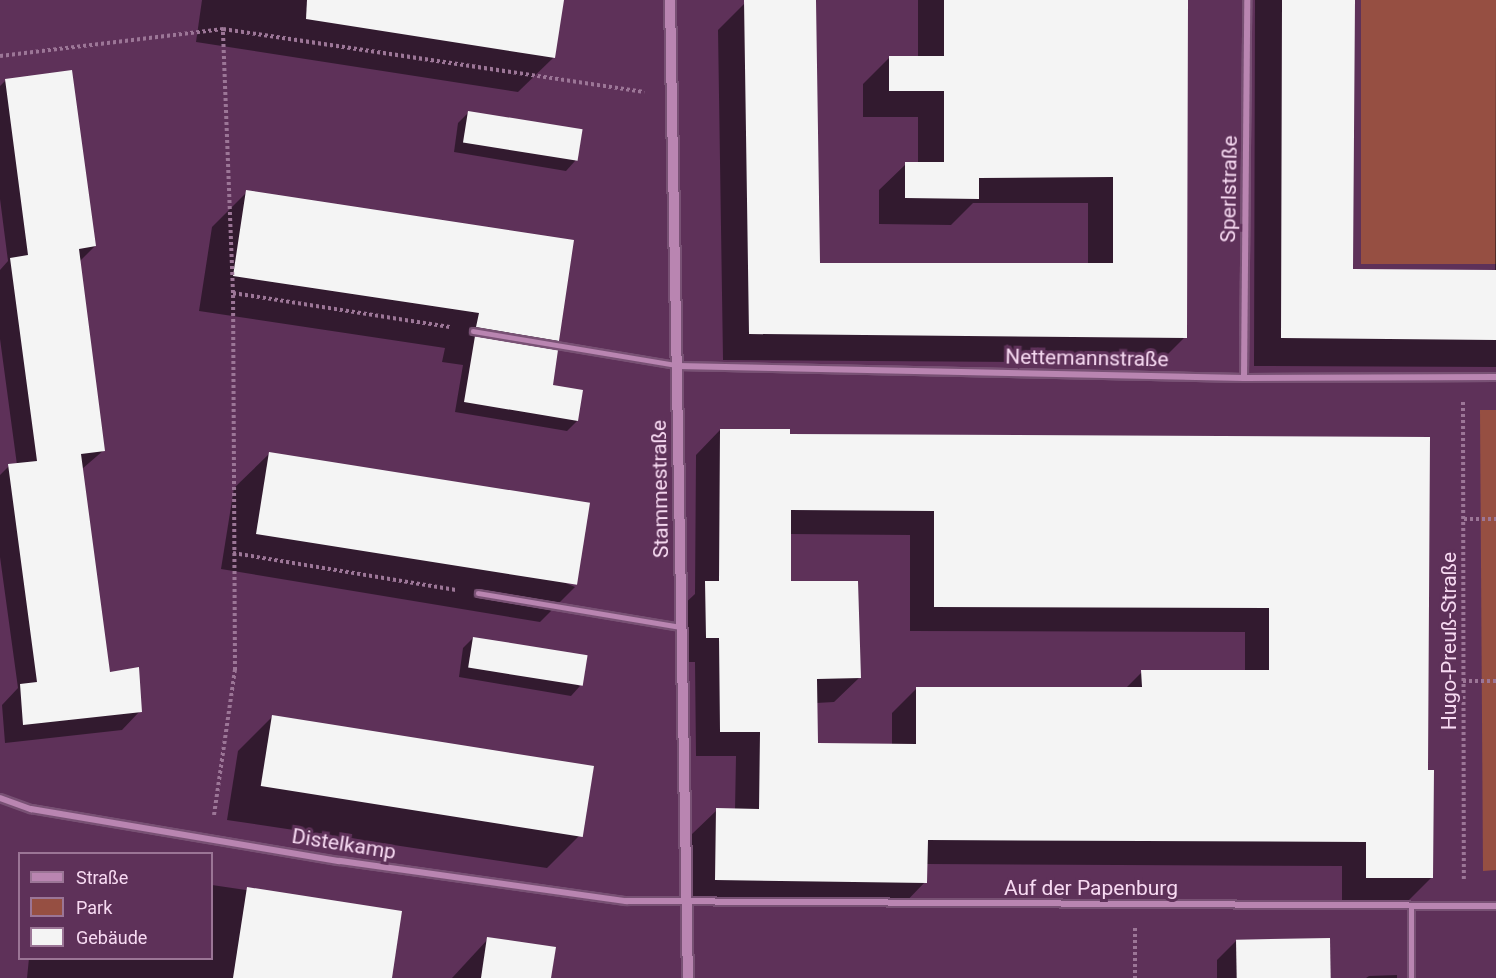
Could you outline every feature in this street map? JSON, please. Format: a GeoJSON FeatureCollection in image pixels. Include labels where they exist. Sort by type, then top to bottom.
{"type":"FeatureCollection","features":[{"type":"Feature","properties":{"kind":"street","name":"Stammestraße"},"geometry":{"type":"LineString","coordinates":[[670,0],[688,978]]}},
{"type":"Feature","properties":{"kind":"street","name":"Sperlstraße"},"geometry":{"type":"LineString","coordinates":[[1244,378],[1247,0]]}},
{"type":"Feature","properties":{"kind":"street","name":"Nettemannstraße"},"geometry":{"type":"LineString","coordinates":[[678,366],[1244,378],[1496,376]]}},
{"type":"Feature","properties":{"kind":"street","name":"Distelkamp"},"geometry":{"type":"LineString","coordinates":[[0,798],[31,809],[479,883],[626,901],[686,903]]}},
{"type":"Feature","properties":{"kind":"street","name":"Auf der Papenburg"},"geometry":{"type":"LineString","coordinates":[[686,903],[1496,906]]}},
{"type":"Feature","properties":{"kind":"lane"},"geometry":{"type":"LineString","coordinates":[[473,331],[678,366]]}},
{"type":"Feature","properties":{"kind":"lane"},"geometry":{"type":"LineString","coordinates":[[478,593],[681,627]]}},
{"type":"Feature","properties":{"kind":"lane"},"geometry":{"type":"LineString","coordinates":[[1411,906],[1411,978]]}},
{"type":"Feature","properties":{"kind":"path"},"geometry":{"type":"LineString","coordinates":[[0,56],[223,28],[671,97]]}},
{"type":"Feature","properties":{"kind":"path"},"geometry":{"type":"LineString","coordinates":[[211,838],[235,670],[232,293],[223,28]]}},
{"type":"Feature","properties":{"kind":"path"},"geometry":{"type":"LineString","coordinates":[[232,293],[473,331]]}},
{"type":"Feature","properties":{"kind":"path","name":"Hugo-Preuß-Straße"},"geometry":{"type":"LineString","coordinates":[[1462,377],[1464,906]]}},
{"type":"Feature","properties":{"kind":"path"},"geometry":{"type":"LineString","coordinates":[[1464,519],[1496,519]]}},
{"type":"Feature","properties":{"kind":"path"},"geometry":{"type":"LineString","coordinates":[[233,553],[478,593]]}},
{"type":"Feature","properties":{"kind":"path"},"geometry":{"type":"LineString","coordinates":[[1463,681],[1496,681]]}},
{"type":"Feature","properties":{"kind":"path"},"geometry":{"type":"LineString","coordinates":[[1134,904],[1135,978]]}},
{"type":"Feature","properties":{"kind":"green space"},"geometry":{"type":"Polygon","coordinates":[[[1361,0],[1496,0],[1496,264],[1361,264],[1361,0]]]}},
{"type":"Feature","properties":{"kind":"green space"},"geometry":{"type":"Polygon","coordinates":[[[1480,410],[1496,410],[1496,870],[1483,871],[1480,410]]]}},
{"type":"Feature","properties":{"kind":"building"},"geometry":{"type":"Polygon","coordinates":[[[307,0],[564,0],[555,58],[306,19],[307,0]]]}},
{"type":"Feature","properties":{"kind":"building"},"geometry":{"type":"Polygon","coordinates":[[[744,0],[816,0],[820,263],[1113,263],[1113,177],[979,178],[979,199],[905,198],[905,162],[944,162],[944,91],[889,91],[889,56],[944,56],[944,0],[1188,0],[1187,338],[749,334],[744,0]]]}},
{"type":"Feature","properties":{"kind":"building"},"geometry":{"type":"Polygon","coordinates":[[[1282,0],[1355,0],[1353,269],[1496,270],[1496,340],[1281,338],[1282,0]]]}},
{"type":"Feature","properties":{"kind":"building"},"geometry":{"type":"Polygon","coordinates":[[[72,70],[96,246],[79,249],[105,451],[81,454],[110,672],[139,667],[142,712],[23,725],[20,684],[37,682],[8,464],[37,461],[10,258],[28,255],[5,79],[72,70]]]}},
{"type":"Feature","properties":{"kind":"building"},"geometry":{"type":"Polygon","coordinates":[[[468,111],[583,129],[578,161],[463,143],[468,111]]]}},
{"type":"Feature","properties":{"kind":"building"},"geometry":{"type":"Polygon","coordinates":[[[246,190],[574,240],[559,341],[476,327],[479,313],[233,276],[246,190]]]}},
{"type":"Feature","properties":{"kind":"building"},"geometry":{"type":"Polygon","coordinates":[[[475,336],[558,350],[553,385],[583,390],[578,421],[464,402],[475,336]]]}},
{"type":"Feature","properties":{"kind":"building"},"geometry":{"type":"Polygon","coordinates":[[[720,429],[790,429],[790,434],[1430,437],[1428,770],[1434,770],[1433,878],[1366,878],[1366,842],[928,840],[927,883],[715,880],[716,808],[759,809],[760,732],[720,732],[719,638],[706,638],[705,581],[719,581],[720,429]],[[791,510],[791,581],[858,581],[861,678],[817,679],[818,743],[916,744],[916,687],[1142,687],[1141,670],[1269,670],[1269,608],[934,607],[934,511],[791,510]]]}},
{"type":"Feature","properties":{"kind":"building"},"geometry":{"type":"Polygon","coordinates":[[[269,452],[590,503],[577,585],[256,534],[269,452]]]}},
{"type":"Feature","properties":{"kind":"building"},"geometry":{"type":"Polygon","coordinates":[[[473,637],[588,655],[583,686],[468,668],[473,637]]]}},
{"type":"Feature","properties":{"kind":"building"},"geometry":{"type":"Polygon","coordinates":[[[272,715],[594,766],[583,837],[261,786],[272,715]]]}},
{"type":"Feature","properties":{"kind":"building"},"geometry":{"type":"Polygon","coordinates":[[[247,887],[402,911],[392,978],[233,978],[247,887]]]}},
{"type":"Feature","properties":{"kind":"building"},"geometry":{"type":"Polygon","coordinates":[[[487,937],[556,947],[551,978],[481,978],[487,937]]]}},
{"type":"Feature","properties":{"kind":"building"},"geometry":{"type":"Polygon","coordinates":[[[1330,938],[1331,978],[1237,978],[1236,940],[1330,938]]]}}]}
